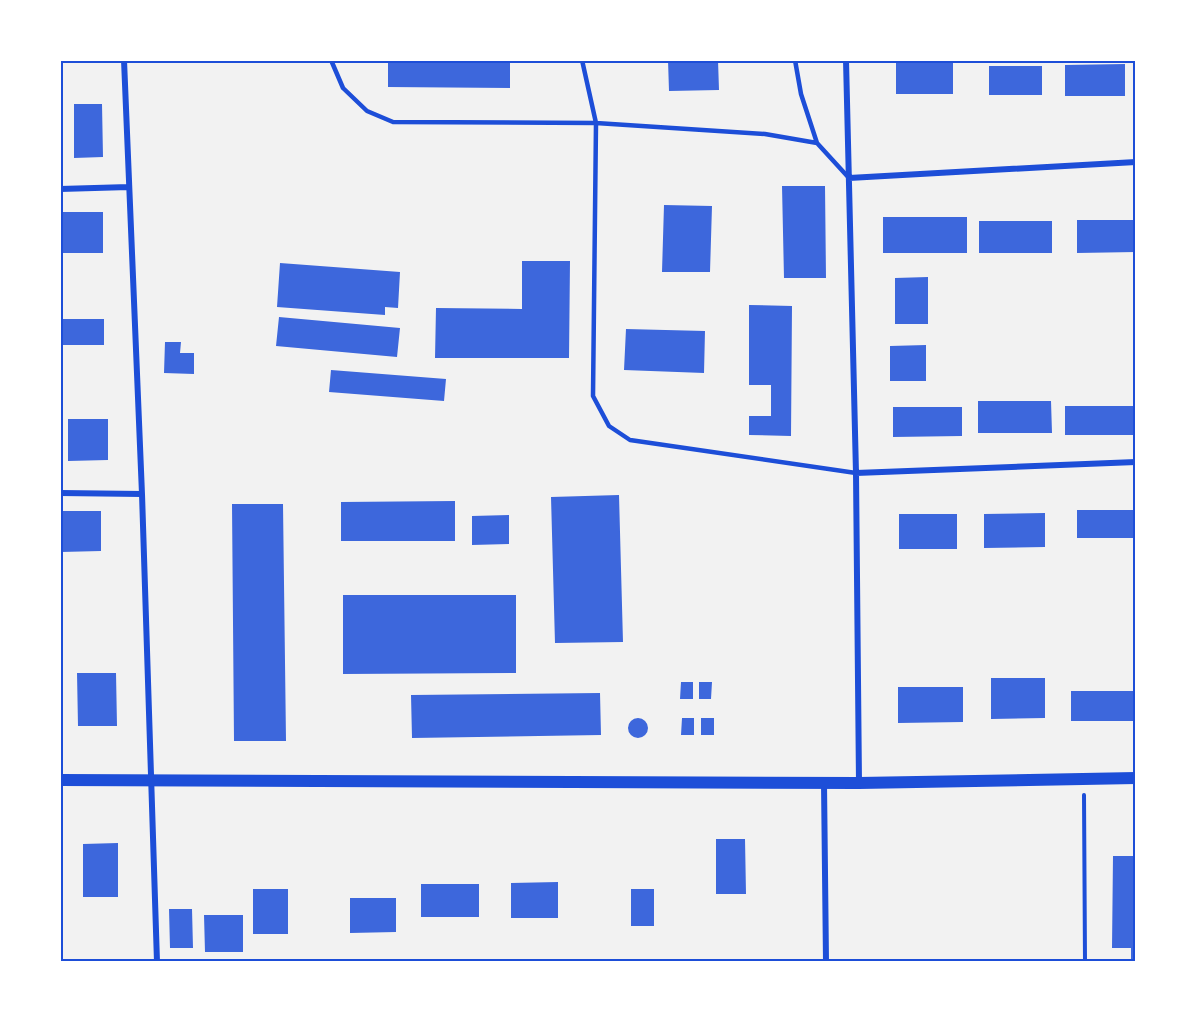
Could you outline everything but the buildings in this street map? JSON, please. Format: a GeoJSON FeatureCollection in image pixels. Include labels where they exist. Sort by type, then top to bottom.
{"type":"FeatureCollection","features":[{"type":"Feature","properties":{"kind":"main road"},"geometry":{"type":"LineString","coordinates":[[60,780],[859,783],[1136,778]]}},
{"type":"Feature","properties":{"kind":"street"},"geometry":{"type":"LineString","coordinates":[[124,60],[142,494],[157,962]]}},
{"type":"Feature","properties":{"kind":"street"},"geometry":{"type":"LineString","coordinates":[[846,60],[856,473],[859,783]]}},
{"type":"Feature","properties":{"kind":"street"},"geometry":{"type":"LineString","coordinates":[[849,178],[1136,162]]}},
{"type":"Feature","properties":{"kind":"street"},"geometry":{"type":"LineString","coordinates":[[60,189],[129,187]]}},
{"type":"Feature","properties":{"kind":"street"},"geometry":{"type":"LineString","coordinates":[[856,473],[1136,462]]}},
{"type":"Feature","properties":{"kind":"street"},"geometry":{"type":"LineString","coordinates":[[60,494],[142,494]]}},
{"type":"Feature","properties":{"kind":"street"},"geometry":{"type":"LineString","coordinates":[[824,783],[826,962]]}},
{"type":"Feature","properties":{"kind":"lane"},"geometry":{"type":"LineString","coordinates":[[331,60],[343,88],[368,111],[393,122],[596,123],[765,134],[817,143]]}},
{"type":"Feature","properties":{"kind":"lane"},"geometry":{"type":"LineString","coordinates":[[582,60],[596,123],[593,396],[609,426],[630,440],[856,473]]}},
{"type":"Feature","properties":{"kind":"lane"},"geometry":{"type":"LineString","coordinates":[[795,60],[801,94],[817,143],[849,178]]}},
{"type":"Feature","properties":{"kind":"path"},"geometry":{"type":"LineString","coordinates":[[1084,779],[1085,962]]}}]}
